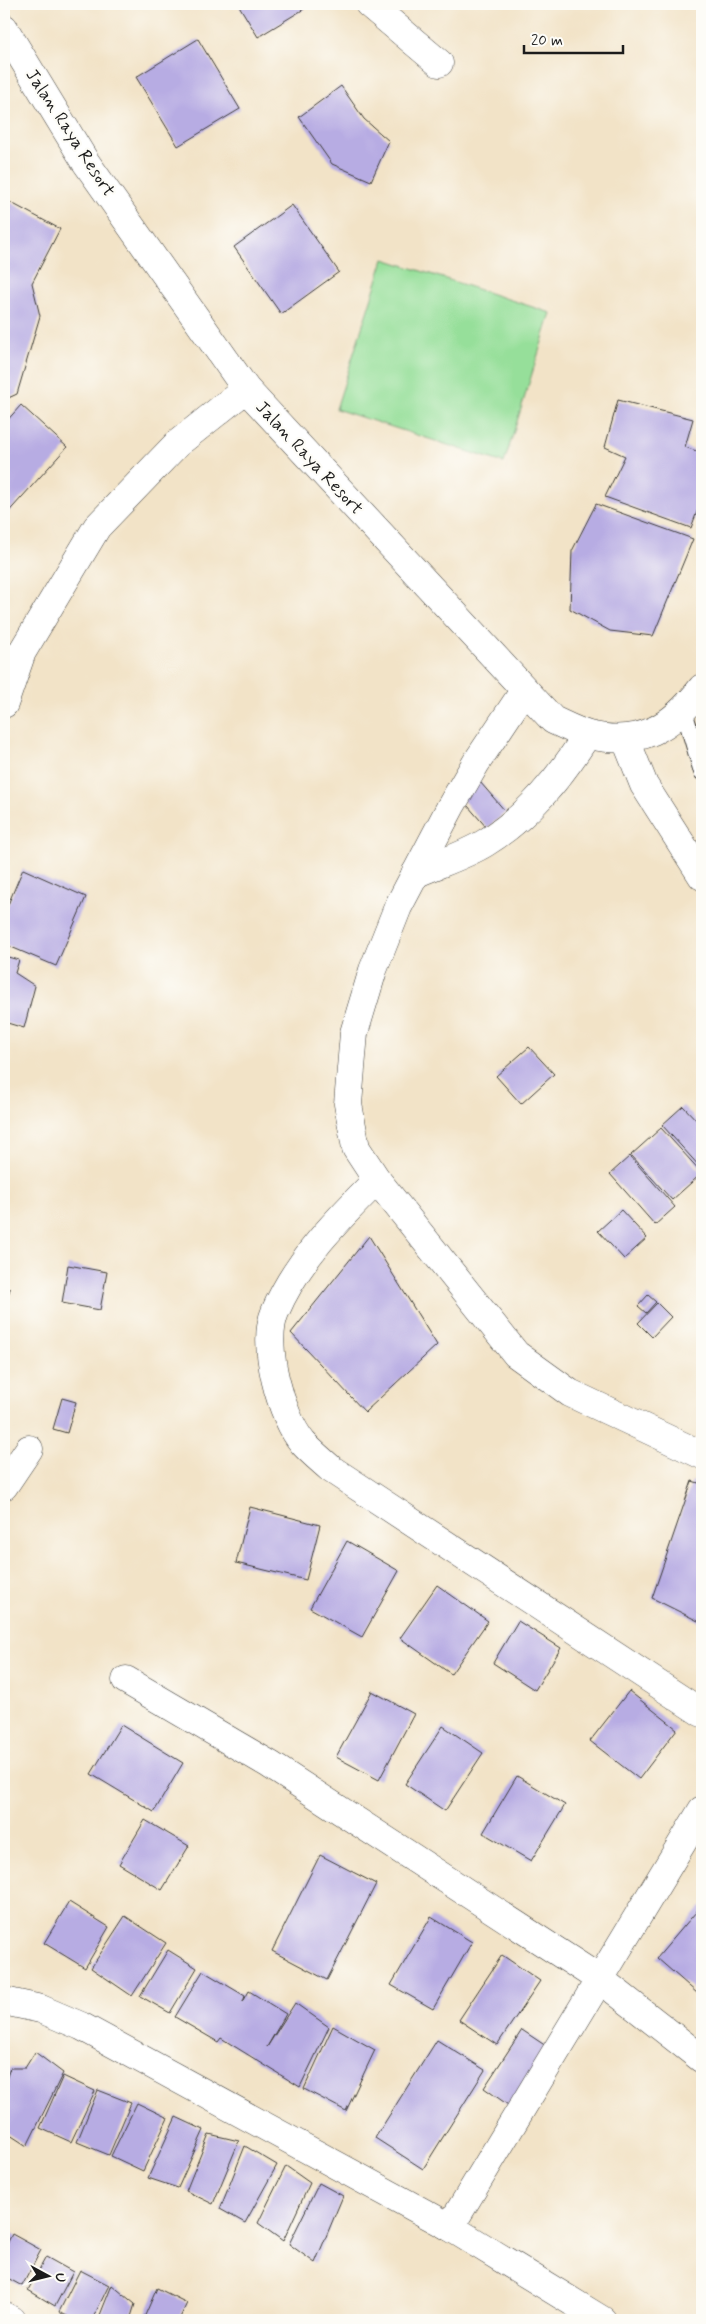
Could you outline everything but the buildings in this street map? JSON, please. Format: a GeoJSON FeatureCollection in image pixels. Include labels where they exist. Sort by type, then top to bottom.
{"type":"FeatureCollection","features":[{"type":"Feature","properties":{"kind":"street"},"geometry":{"type":"LineString","coordinates":[[369,4],[439,63]]}},
{"type":"Feature","properties":{"kind":"street","name":"Jalan Raya Resort"},"geometry":{"type":"LineString","coordinates":[[4,28],[85,161],[246,389],[524,691],[553,720],[588,735],[626,740],[652,732],[684,711],[702,688]]}},
{"type":"Feature","properties":{"kind":"street"},"geometry":{"type":"LineString","coordinates":[[4,704],[22,652],[97,527],[177,444],[246,389]]}},
{"type":"Feature","properties":{"kind":"street"},"geometry":{"type":"LineString","coordinates":[[524,691],[476,763],[415,874],[398,906],[372,970],[354,1033],[348,1104],[356,1148],[377,1180],[516,1354],[570,1393],[702,1455]]}},
{"type":"Feature","properties":{"kind":"street"},"geometry":{"type":"LineString","coordinates":[[415,874],[485,843],[534,806],[569,764],[588,735]]}},
{"type":"Feature","properties":{"kind":"street"},"geometry":{"type":"LineString","coordinates":[[626,740],[644,785],[702,876]]}},
{"type":"Feature","properties":{"kind":"street"},"geometry":{"type":"LineString","coordinates":[[377,1180],[331,1225],[290,1282],[274,1314],[270,1346],[274,1376],[285,1409],[302,1442],[330,1469],[702,1713]]}},
{"type":"Feature","properties":{"kind":"street"},"geometry":{"type":"LineString","coordinates":[[4,1486],[29,1449]]}},
{"type":"Feature","properties":{"kind":"street"},"geometry":{"type":"LineString","coordinates":[[126,1680],[270,1764],[601,1980],[702,2059]]}},
{"type":"Feature","properties":{"kind":"street"},"geometry":{"type":"LineString","coordinates":[[450,2227],[702,1810]]}},
{"type":"Feature","properties":{"kind":"street"},"geometry":{"type":"LineString","coordinates":[[4,2000],[41,2009],[81,2026],[450,2227],[602,2320]]}},
{"type":"Feature","properties":{"kind":"street"},"geometry":{"type":"LineString","coordinates":[[4,2316],[11,2320]]}},
{"type":"Feature","properties":{"kind":"lane"},"geometry":{"type":"LineString","coordinates":[[684,711],[702,772]]}},
{"type":"Feature","properties":{"kind":"green space"},"geometry":{"type":"Polygon","coordinates":[[[384,259],[551,313],[504,463],[336,409],[384,259]]]}}]}
